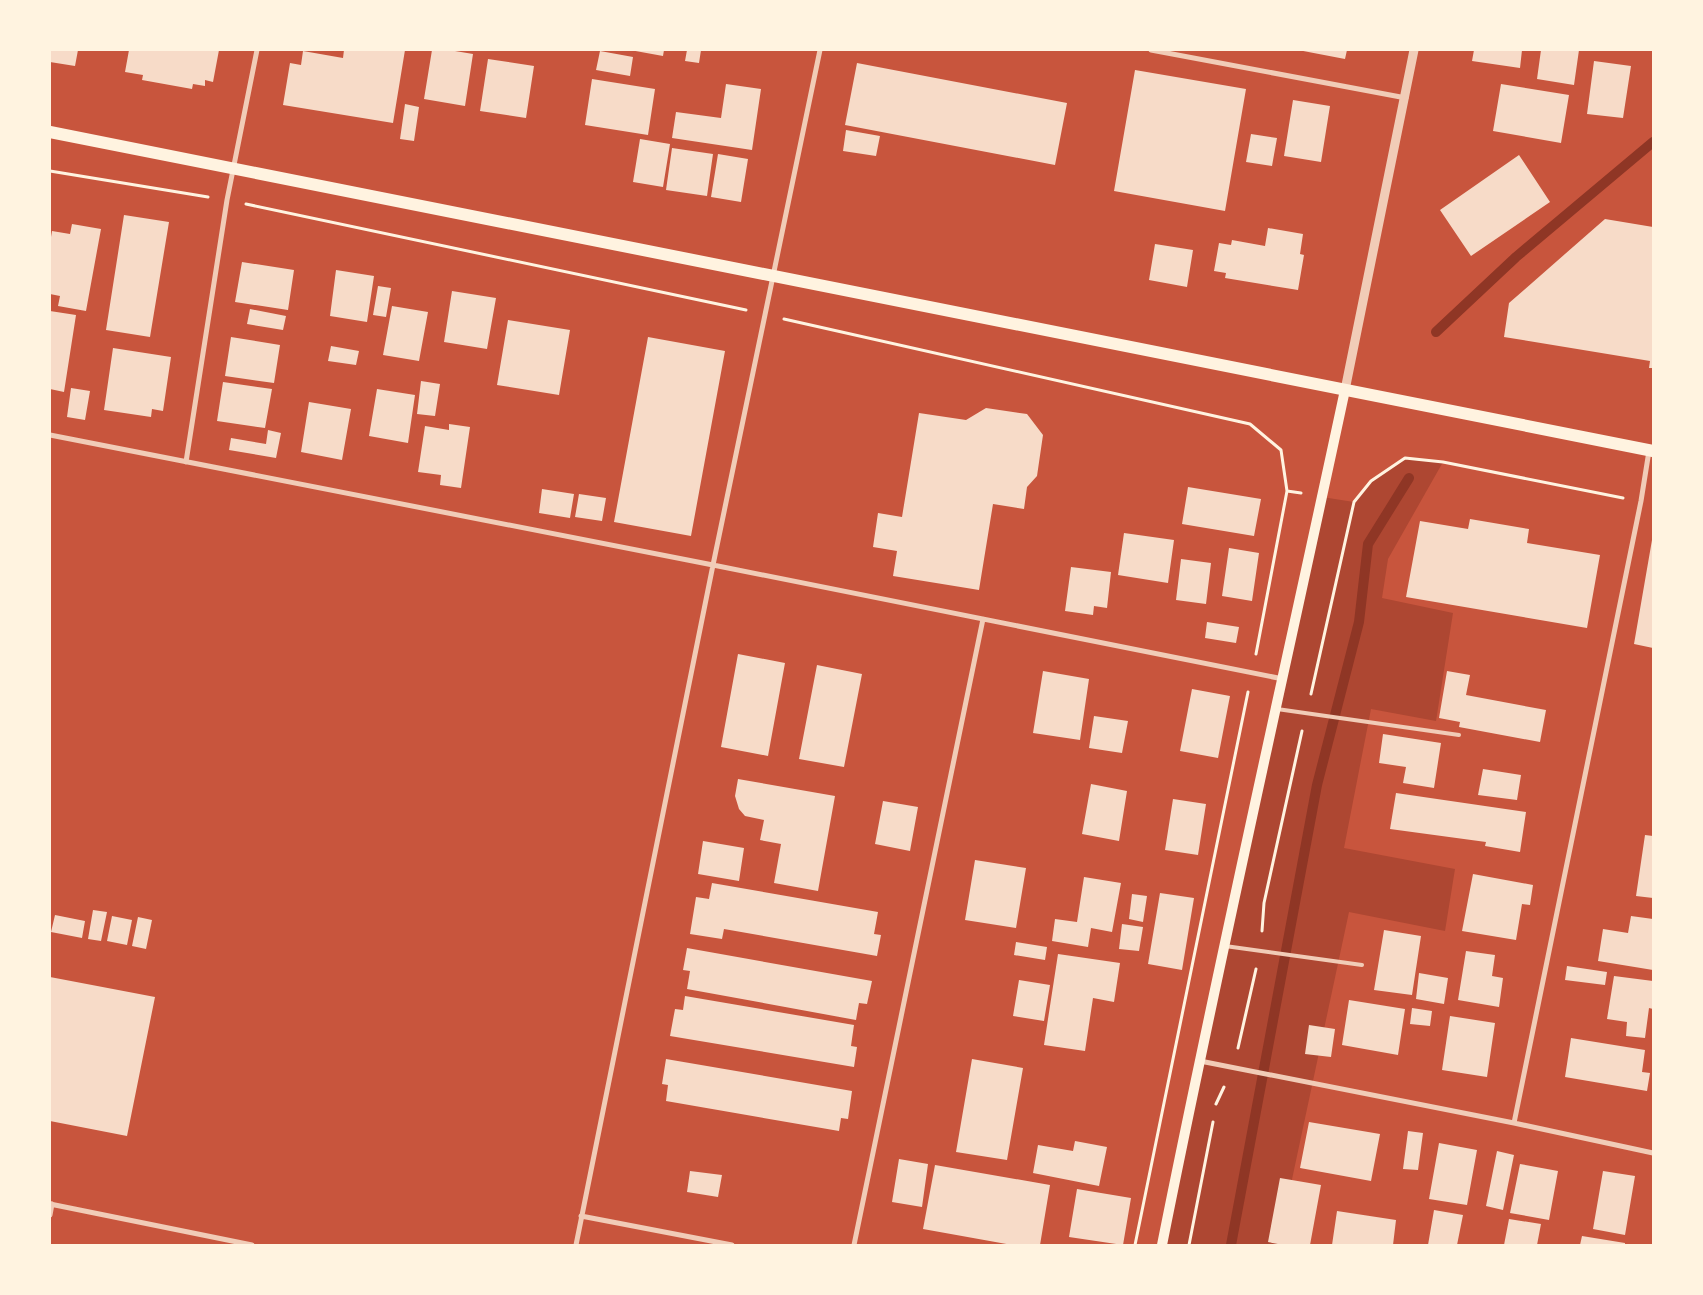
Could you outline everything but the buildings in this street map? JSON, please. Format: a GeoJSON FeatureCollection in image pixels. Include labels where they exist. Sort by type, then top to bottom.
{"type":"FeatureCollection","features":[{"type":"Feature","properties":{"kind":"main road"},"geometry":{"type":"LineString","coordinates":[[50,132],[1651,451]]}},
{"type":"Feature","properties":{"kind":"main road"},"geometry":{"type":"LineString","coordinates":[[1162,1245],[1199,1061],[1277,709],[1344,390]]}},
{"type":"Feature","properties":{"kind":"street"},"geometry":{"type":"LineString","coordinates":[[186,462],[227,200],[257,50]]}},
{"type":"Feature","properties":{"kind":"street"},"geometry":{"type":"LineString","coordinates":[[576,1245],[712,565],[820,50]]}},
{"type":"Feature","properties":{"kind":"street"},"geometry":{"type":"LineString","coordinates":[[1151,50],[1406,98]]}},
{"type":"Feature","properties":{"kind":"street"},"geometry":{"type":"LineString","coordinates":[[1344,390],[1406,98],[1414,50]]}},
{"type":"Feature","properties":{"kind":"street"},"geometry":{"type":"LineString","coordinates":[[50,435],[1283,679]]}},
{"type":"Feature","properties":{"kind":"street"},"geometry":{"type":"LineString","coordinates":[[1514,1123],[1651,451]]}},
{"type":"Feature","properties":{"kind":"street"},"geometry":{"type":"LineString","coordinates":[[854,1245],[983,619]]}},
{"type":"Feature","properties":{"kind":"street"},"geometry":{"type":"LineString","coordinates":[[1199,1061],[1514,1123],[1653,1153]]}},
{"type":"Feature","properties":{"kind":"street"},"geometry":{"type":"LineString","coordinates":[[50,1215],[51,1204],[252,1245]]}},
{"type":"Feature","properties":{"kind":"street"},"geometry":{"type":"LineString","coordinates":[[581,1216],[732,1245]]}},
{"type":"Feature","properties":{"kind":"lane"},"geometry":{"type":"LineString","coordinates":[[1277,709],[1459,735]]}},
{"type":"Feature","properties":{"kind":"lane"},"geometry":{"type":"LineString","coordinates":[[1224,946],[1362,965]]}},
{"type":"Feature","properties":{"kind":"path"},"geometry":{"type":"LineString","coordinates":[[50,171],[227,200],[764,314],[1250,424],[1281,450],[1287,491],[1135,1245]]}},
{"type":"Feature","properties":{"kind":"path"},"geometry":{"type":"LineString","coordinates":[[1215,1110],[1217,1101],[1234,1068],[1260,951],[1264,903],[1354,502],[1370,481],[1406,458],[1443,462],[1641,501]]}},
{"type":"Feature","properties":{"kind":"path"},"geometry":{"type":"LineString","coordinates":[[1189,1245],[1213,1120]]}},
{"type":"Feature","properties":{"kind":"shaded area"},"geometry":{"type":"Polygon","coordinates":[[[1405,458],[1443,462],[1388,559],[1382,598],[1453,613],[1436,721],[1371,709],[1344,848],[1455,869],[1445,931],[1349,912],[1278,1245],[1162,1245],[1322,497],[1354,502],[1371,481],[1405,458]]]}},
{"type":"Feature","properties":{"kind":"waterway"},"geometry":{"type":"LineString","coordinates":[[1436,332],[1516,257],[1653,142]]}},
{"type":"Feature","properties":{"kind":"waterway"},"geometry":{"type":"LineString","coordinates":[[1231,1245],[1317,785],[1359,622],[1368,544],[1409,478]]}}]}
